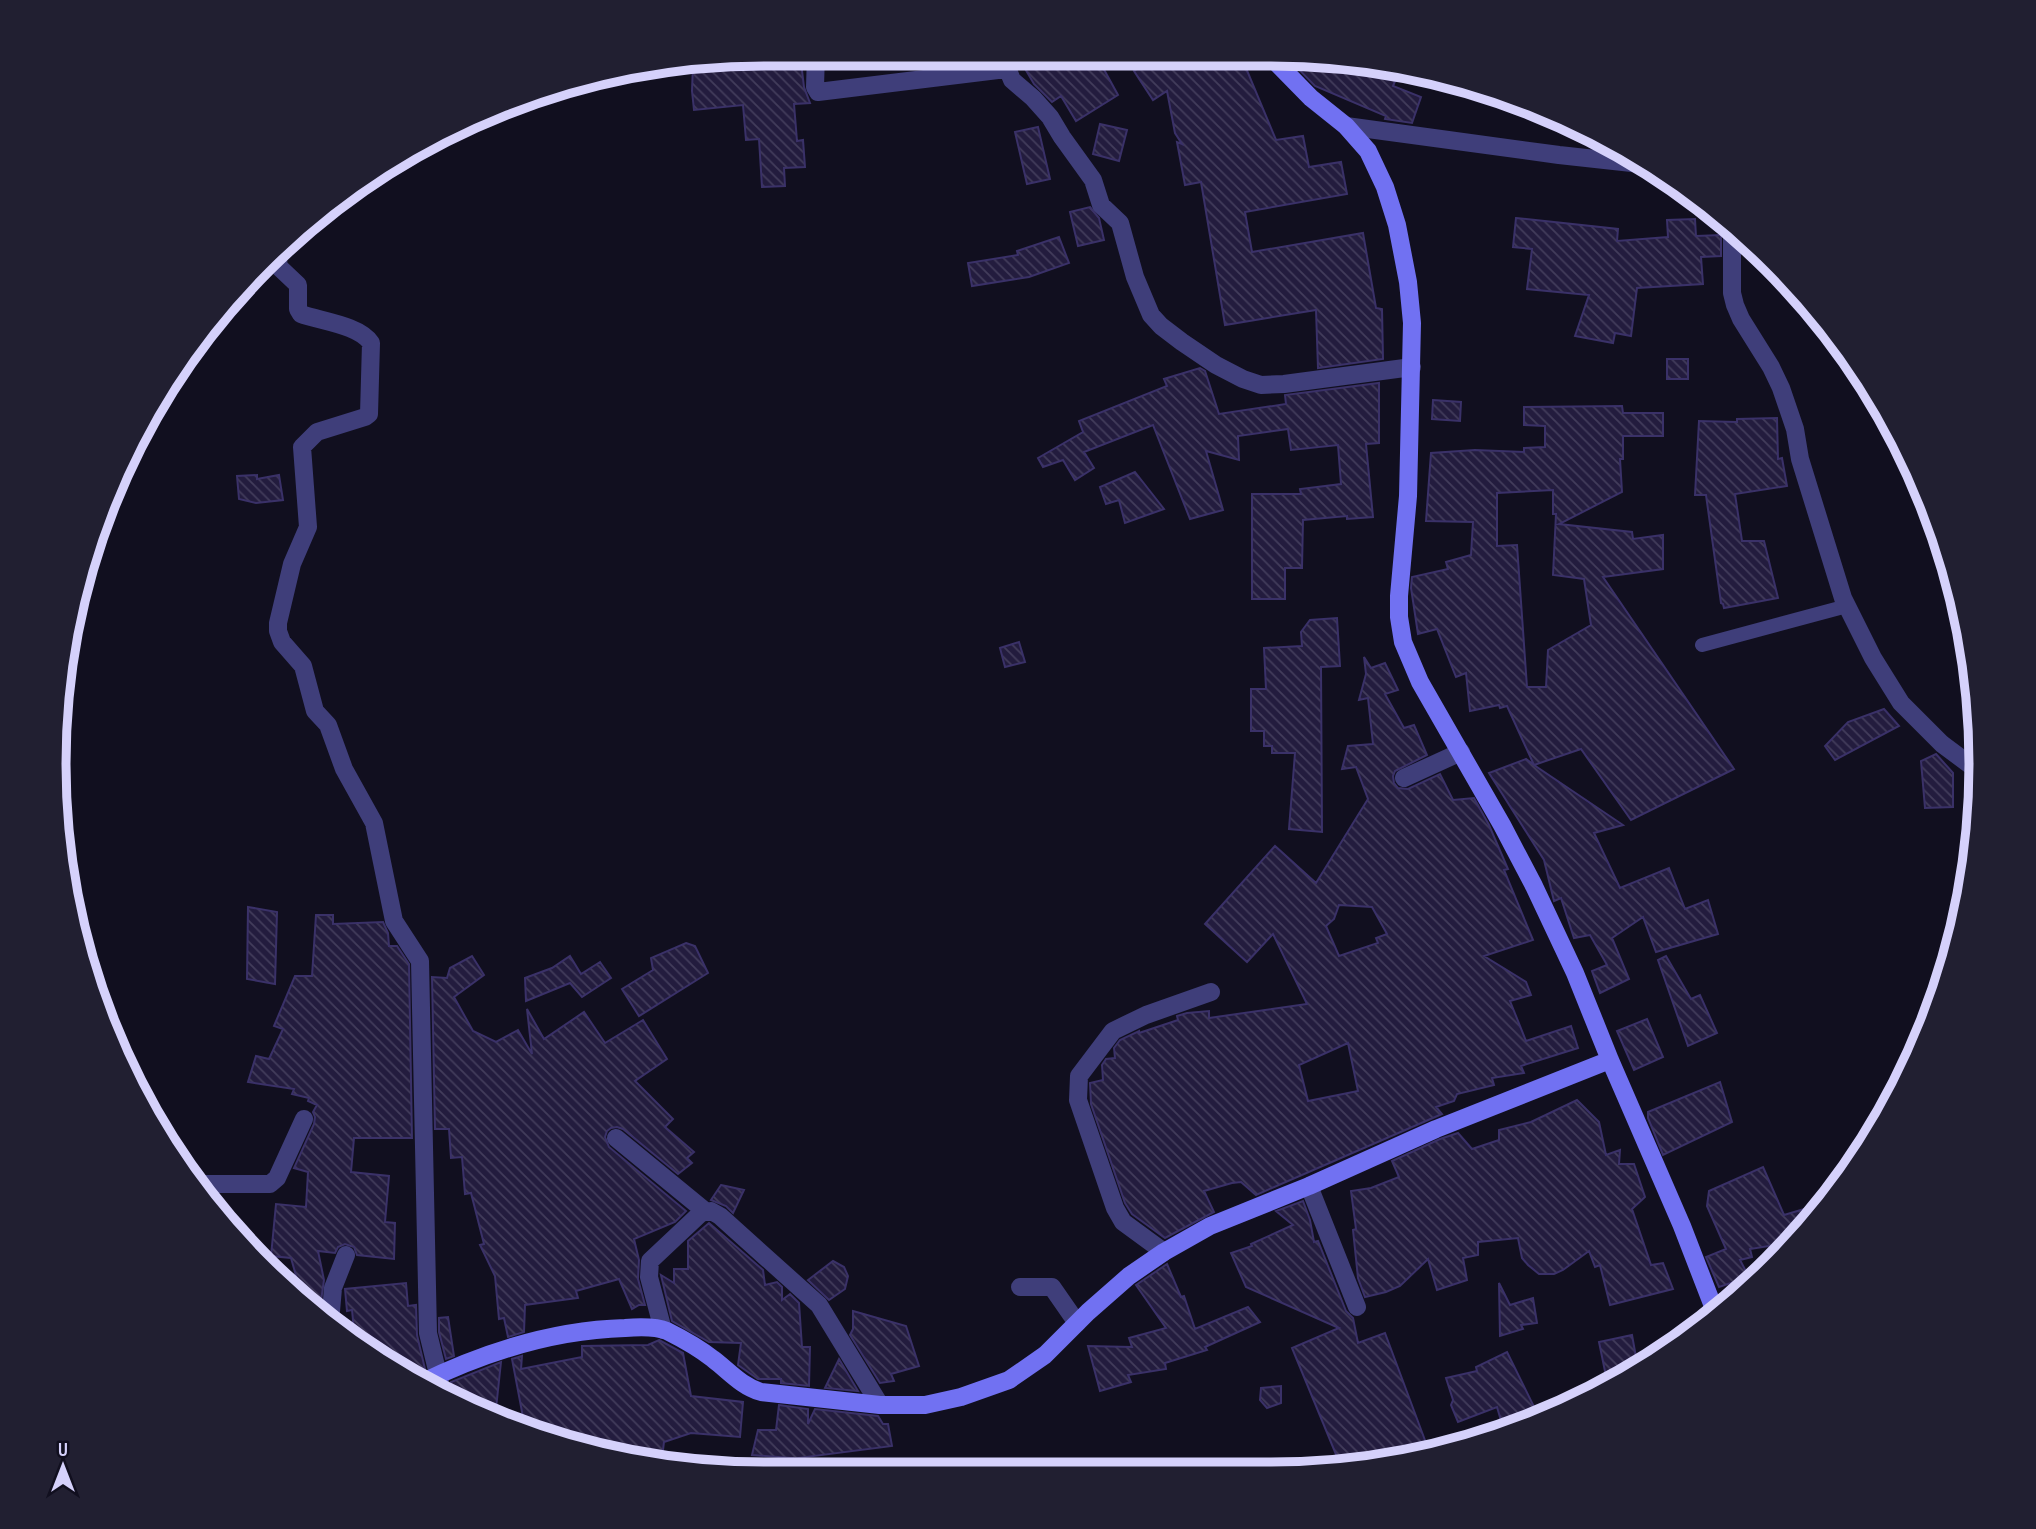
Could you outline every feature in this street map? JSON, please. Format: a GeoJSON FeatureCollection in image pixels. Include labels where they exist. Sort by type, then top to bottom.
{"type":"FeatureCollection","features":[{"type":"Feature","properties":{"kind":"street"},"geometry":{"type":"LineString","coordinates":[[816,66],[815,87],[823,92],[980,66]]}},
{"type":"Feature","properties":{"kind":"street"},"geometry":{"type":"LineString","coordinates":[[1006,66],[1018,86],[1051,117],[1093,180],[1101,205],[1120,223],[1135,277],[1151,315],[1182,342],[1243,379],[1269,386],[1412,367]]}},
{"type":"Feature","properties":{"kind":"street"},"geometry":{"type":"LineString","coordinates":[[1279,66],[1311,98],[1346,126],[1368,151],[1385,187],[1397,225],[1408,282],[1412,323],[1408,496],[1399,585],[1399,617],[1403,642],[1420,682],[1534,886],[1575,973],[1712,1305]]}},
{"type":"Feature","properties":{"kind":"street"},"geometry":{"type":"LineString","coordinates":[[1346,126],[1623,162]]}},
{"type":"Feature","properties":{"kind":"street"},"geometry":{"type":"LineString","coordinates":[[1732,240],[1732,293],[1735,305],[1782,388],[1800,459],[1847,606],[1873,658],[1901,703],[1942,744],[1969,764]]}},
{"type":"Feature","properties":{"kind":"street"},"geometry":{"type":"LineString","coordinates":[[279,264],[298,285],[298,309],[301,314],[358,331],[368,338],[371,348],[369,414],[317,432],[302,447],[308,527],[292,564],[278,631],[282,642],[303,666],[315,711],[328,725],[344,769],[374,823],[394,921],[420,961],[428,1333],[440,1382]]}},
{"type":"Feature","properties":{"kind":"street"},"geometry":{"type":"LineString","coordinates":[[1404,778],[1461,752]]}},
{"type":"Feature","properties":{"kind":"street"},"geometry":{"type":"LineString","coordinates":[[1164,1252],[1123,1222],[1115,1208],[1078,1100],[1079,1076],[1113,1031],[1146,1015],[1211,992]]}},
{"type":"Feature","properties":{"kind":"street"},"geometry":{"type":"LineString","coordinates":[[432,1378],[481,1357],[577,1332],[625,1328],[663,1329],[712,1358],[750,1388],[761,1392],[880,1405],[925,1405],[961,1397],[1009,1380],[1045,1355],[1129,1276],[1210,1226],[1309,1186],[1436,1129],[1610,1059]]}},
{"type":"Feature","properties":{"kind":"street"},"geometry":{"type":"LineString","coordinates":[[207,1184],[270,1184],[277,1178],[304,1119]]}},
{"type":"Feature","properties":{"kind":"street"},"geometry":{"type":"LineString","coordinates":[[616,1138],[705,1211]]}},
{"type":"Feature","properties":{"kind":"street"},"geometry":{"type":"LineString","coordinates":[[1309,1186],[1357,1307]]}},
{"type":"Feature","properties":{"kind":"street"},"geometry":{"type":"LineString","coordinates":[[663,1329],[649,1277],[650,1261],[696,1217],[705,1211],[711,1211],[720,1216],[819,1305],[880,1405]]}},
{"type":"Feature","properties":{"kind":"street"},"geometry":{"type":"LineString","coordinates":[[331,1311],[333,1288],[346,1255]]}},
{"type":"Feature","properties":{"kind":"street"},"geometry":{"type":"LineString","coordinates":[[1020,1287],[1052,1287],[1077,1323]]}},
{"type":"Feature","properties":{"kind":"lane"},"geometry":{"type":"LineString","coordinates":[[1702,645],[1847,606]]}},
{"type":"Feature","properties":{"kind":"building"},"geometry":{"type":"Polygon","coordinates":[[[801,66],[804,87],[810,103],[794,104],[797,141],[803,140],[805,167],[784,168],[785,186],[762,187],[759,139],[746,140],[743,105],[694,110],[693,70],[801,66]]]}},
{"type":"Feature","properties":{"kind":"building"},"geometry":{"type":"Polygon","coordinates":[[[1023,66],[1102,66],[1118,95],[1076,121],[1061,96],[1052,102],[1034,84],[1023,66]]]}},
{"type":"Feature","properties":{"kind":"building"},"geometry":{"type":"Polygon","coordinates":[[[1142,66],[1245,66],[1276,140],[1303,136],[1309,167],[1341,162],[1347,194],[1245,212],[1252,252],[1363,233],[1376,308],[1382,309],[1383,359],[1318,368],[1316,310],[1225,325],[1201,182],[1185,185],[1177,142],[1182,144],[1175,133],[1167,91],[1153,100],[1134,71],[1142,66]]]}},
{"type":"Feature","properties":{"kind":"building"},"geometry":{"type":"Polygon","coordinates":[[[1297,67],[1391,77],[1396,79],[1393,86],[1421,97],[1412,123],[1385,119],[1386,116],[1315,86],[1297,67]]]}},
{"type":"Feature","properties":{"kind":"building"},"geometry":{"type":"Polygon","coordinates":[[[1100,124],[1127,130],[1119,161],[1093,154],[1100,124]]]}},
{"type":"Feature","properties":{"kind":"building"},"geometry":{"type":"Polygon","coordinates":[[[1038,127],[1050,179],[1027,184],[1015,132],[1038,127]]]}},
{"type":"Feature","properties":{"kind":"building"},"geometry":{"type":"Polygon","coordinates":[[[1090,207],[1099,218],[1104,240],[1078,246],[1070,212],[1090,207]]]}},
{"type":"Feature","properties":{"kind":"building"},"geometry":{"type":"Polygon","coordinates":[[[1516,218],[1618,229],[1617,241],[1668,237],[1667,220],[1695,219],[1696,236],[1721,235],[1721,256],[1701,257],[1703,284],[1637,288],[1631,336],[1615,333],[1613,343],[1575,336],[1589,295],[1527,289],[1532,249],[1513,247],[1516,218]]]}},
{"type":"Feature","properties":{"kind":"building"},"geometry":{"type":"Polygon","coordinates":[[[1059,237],[1069,263],[1029,277],[972,286],[968,263],[1018,255],[1017,251],[1059,237]]]}},
{"type":"Feature","properties":{"kind":"building"},"geometry":{"type":"Polygon","coordinates":[[[1667,359],[1688,359],[1688,379],[1667,379],[1667,359]]]}},
{"type":"Feature","properties":{"kind":"building"},"geometry":{"type":"Polygon","coordinates":[[[1200,368],[1205,371],[1219,414],[1286,404],[1285,395],[1379,383],[1379,443],[1366,444],[1373,517],[1347,519],[1347,516],[1303,520],[1302,568],[1285,568],[1285,599],[1252,599],[1252,494],[1301,494],[1300,489],[1341,484],[1338,445],[1291,450],[1288,429],[1238,436],[1239,460],[1206,451],[1223,510],[1190,519],[1153,425],[1084,452],[1094,468],[1075,480],[1063,460],[1043,467],[1038,458],[1083,432],[1079,421],[1167,386],[1164,379],[1200,368]]]}},
{"type":"Feature","properties":{"kind":"building"},"geometry":{"type":"Polygon","coordinates":[[[1433,400],[1461,402],[1460,421],[1432,419],[1433,400]]]}},
{"type":"Feature","properties":{"kind":"building"},"geometry":{"type":"Polygon","coordinates":[[[1622,406],[1623,413],[1663,413],[1663,436],[1623,436],[1623,459],[1620,459],[1622,492],[1559,524],[1632,532],[1633,539],[1663,535],[1663,569],[1603,577],[1734,769],[1631,820],[1581,749],[1534,765],[1507,706],[1470,711],[1466,673],[1456,677],[1437,629],[1418,634],[1411,588],[1412,577],[1448,569],[1446,562],[1471,555],[1473,522],[1426,521],[1431,453],[1475,450],[1524,452],[1524,448],[1545,447],[1545,426],[1524,425],[1524,407],[1622,406]],[[1553,490],[1497,493],[1497,546],[1517,545],[1527,687],[1546,687],[1548,650],[1591,625],[1584,579],[1553,575],[1556,514],[1553,514],[1553,490]]]}},
{"type":"Feature","properties":{"kind":"building"},"geometry":{"type":"Polygon","coordinates":[[[1777,418],[1778,459],[1782,458],[1787,486],[1735,494],[1742,541],[1764,541],[1778,598],[1724,608],[1721,603],[1706,495],[1695,495],[1699,421],[1737,422],[1737,419],[1777,418]]]}},
{"type":"Feature","properties":{"kind":"building"},"geometry":{"type":"Polygon","coordinates":[[[1135,472],[1164,509],[1125,523],[1119,500],[1106,504],[1100,487],[1135,472]]]}},
{"type":"Feature","properties":{"kind":"building"},"geometry":{"type":"Polygon","coordinates":[[[257,475],[257,479],[279,475],[283,500],[256,503],[239,499],[237,476],[257,475]]]}},
{"type":"Feature","properties":{"kind":"building"},"geometry":{"type":"Polygon","coordinates":[[[1337,618],[1340,666],[1321,667],[1322,832],[1289,829],[1295,753],[1272,753],[1272,746],[1264,746],[1264,731],[1251,731],[1251,689],[1266,689],[1264,648],[1302,646],[1301,632],[1310,620],[1337,618]]]}},
{"type":"Feature","properties":{"kind":"building"},"geometry":{"type":"Polygon","coordinates":[[[1019,642],[1025,662],[1005,667],[1000,648],[1019,642]]]}},
{"type":"Feature","properties":{"kind":"building"},"geometry":{"type":"Polygon","coordinates":[[[1364,657],[1371,668],[1385,663],[1398,690],[1385,694],[1404,728],[1414,725],[1427,755],[1395,771],[1394,783],[1398,788],[1408,789],[1440,774],[1453,800],[1474,798],[1489,825],[1533,940],[1484,956],[1526,982],[1531,995],[1510,1001],[1526,1041],[1571,1026],[1578,1048],[1521,1066],[1524,1073],[1492,1078],[1494,1085],[1457,1094],[1454,1101],[1436,1107],[1442,1114],[1256,1195],[1241,1182],[1204,1191],[1214,1212],[1165,1238],[1132,1214],[1125,1203],[1091,1104],[1090,1083],[1103,1080],[1102,1065],[1106,1059],[1115,1058],[1114,1048],[1120,1040],[1139,1031],[1178,1020],[1177,1016],[1209,1011],[1209,1018],[1307,1004],[1273,934],[1247,962],[1205,924],[1275,846],[1316,883],[1368,799],[1356,767],[1342,769],[1348,746],[1373,744],[1368,698],[1359,700],[1366,674],[1364,657]],[[1339,905],[1334,919],[1326,926],[1339,956],[1378,943],[1376,938],[1387,934],[1372,907],[1339,905]],[[1348,1043],[1299,1065],[1308,1101],[1358,1091],[1348,1043]]]}},
{"type":"Feature","properties":{"kind":"building"},"geometry":{"type":"Polygon","coordinates":[[[1884,709],[1899,726],[1835,760],[1825,746],[1848,722],[1884,709]]]}},
{"type":"Feature","properties":{"kind":"building"},"geometry":{"type":"Polygon","coordinates":[[[1936,754],[1953,773],[1953,807],[1925,808],[1921,761],[1936,754]]]}},
{"type":"Feature","properties":{"kind":"building"},"geometry":{"type":"Polygon","coordinates":[[[1526,759],[1623,825],[1594,833],[1620,888],[1669,868],[1685,909],[1708,900],[1718,934],[1656,952],[1643,917],[1612,938],[1629,979],[1600,993],[1592,971],[1607,965],[1590,935],[1574,938],[1561,898],[1554,901],[1544,860],[1489,773],[1526,759]]]}},
{"type":"Feature","properties":{"kind":"building"},"geometry":{"type":"Polygon","coordinates":[[[248,907],[277,912],[275,984],[247,979],[248,907]]]}},
{"type":"Feature","properties":{"kind":"building"},"geometry":{"type":"Polygon","coordinates":[[[316,915],[333,915],[333,924],[383,922],[388,933],[389,946],[397,946],[409,964],[412,1138],[354,1138],[351,1172],[389,1176],[385,1222],[395,1223],[394,1259],[357,1255],[354,1247],[345,1244],[338,1247],[335,1253],[318,1251],[324,1280],[321,1303],[298,1284],[291,1258],[271,1256],[276,1204],[306,1207],[308,1172],[294,1168],[314,1124],[313,1112],[317,1105],[308,1101],[309,1098],[292,1094],[294,1089],[248,1082],[256,1056],[269,1059],[283,1029],[274,1026],[295,976],[312,976],[316,915]]]}},
{"type":"Feature","properties":{"kind":"building"},"geometry":{"type":"Polygon","coordinates":[[[686,943],[695,946],[708,973],[639,1016],[622,989],[653,970],[651,958],[686,943]]]}},
{"type":"Feature","properties":{"kind":"building"},"geometry":{"type":"Polygon","coordinates":[[[472,956],[484,975],[454,997],[473,1031],[496,1042],[518,1030],[532,1054],[527,1009],[544,1039],[584,1012],[605,1043],[643,1020],[667,1059],[635,1081],[673,1119],[665,1127],[694,1152],[687,1158],[692,1163],[678,1174],[623,1129],[611,1128],[605,1137],[609,1147],[686,1211],[675,1222],[634,1239],[639,1260],[638,1279],[645,1305],[632,1309],[619,1279],[576,1291],[578,1298],[525,1305],[524,1332],[508,1337],[504,1318],[499,1319],[495,1276],[480,1245],[484,1244],[471,1193],[465,1194],[462,1157],[451,1158],[449,1129],[435,1129],[432,977],[447,978],[450,968],[472,956]]]}},
{"type":"Feature","properties":{"kind":"building"},"geometry":{"type":"Polygon","coordinates":[[[570,956],[581,974],[600,962],[611,978],[582,997],[570,983],[526,1001],[525,978],[552,968],[570,956]]]}},
{"type":"Feature","properties":{"kind":"building"},"geometry":{"type":"Polygon","coordinates":[[[1666,956],[1691,999],[1700,995],[1717,1033],[1688,1046],[1658,960],[1666,956]]]}},
{"type":"Feature","properties":{"kind":"building"},"geometry":{"type":"Polygon","coordinates":[[[1647,1019],[1663,1057],[1634,1070],[1617,1031],[1647,1019]]]}},
{"type":"Feature","properties":{"kind":"building"},"geometry":{"type":"Polygon","coordinates":[[[1720,1082],[1732,1122],[1663,1155],[1648,1112],[1720,1082]]]}},
{"type":"Feature","properties":{"kind":"building"},"geometry":{"type":"Polygon","coordinates":[[[1577,1100],[1599,1122],[1606,1155],[1620,1150],[1619,1164],[1634,1164],[1645,1197],[1632,1209],[1651,1265],[1663,1263],[1673,1289],[1610,1305],[1600,1265],[1595,1267],[1589,1251],[1563,1270],[1554,1274],[1539,1274],[1522,1258],[1518,1238],[1478,1242],[1478,1255],[1463,1258],[1467,1280],[1437,1290],[1428,1259],[1400,1286],[1365,1297],[1358,1278],[1351,1191],[1371,1188],[1399,1177],[1392,1161],[1440,1139],[1458,1133],[1472,1149],[1499,1140],[1499,1130],[1531,1122],[1577,1100]]]}},
{"type":"Feature","properties":{"kind":"building"},"geometry":{"type":"Polygon","coordinates":[[[1763,1167],[1784,1215],[1804,1209],[1805,1214],[1778,1245],[1750,1249],[1752,1257],[1740,1260],[1748,1274],[1742,1279],[1719,1287],[1706,1257],[1726,1249],[1707,1206],[1709,1191],[1763,1167]]]}},
{"type":"Feature","properties":{"kind":"building"},"geometry":{"type":"Polygon","coordinates":[[[721,1185],[744,1190],[733,1213],[726,1206],[711,1200],[721,1185]]]}},
{"type":"Feature","properties":{"kind":"building"},"geometry":{"type":"Polygon","coordinates":[[[1303,1201],[1314,1242],[1318,1241],[1346,1311],[1353,1318],[1358,1343],[1385,1333],[1427,1445],[1338,1459],[1292,1348],[1339,1328],[1246,1287],[1231,1253],[1252,1246],[1251,1244],[1293,1225],[1276,1211],[1303,1201]]]}},
{"type":"Feature","properties":{"kind":"building"},"geometry":{"type":"Polygon","coordinates":[[[709,1223],[763,1270],[765,1285],[777,1282],[782,1287],[782,1300],[790,1294],[799,1303],[802,1347],[810,1347],[809,1386],[781,1383],[781,1379],[758,1379],[738,1365],[741,1343],[709,1342],[672,1321],[661,1275],[674,1283],[674,1269],[688,1269],[688,1241],[709,1223]]]}},
{"type":"Feature","properties":{"kind":"building"},"geometry":{"type":"Polygon","coordinates":[[[833,1261],[844,1267],[848,1276],[845,1289],[829,1300],[808,1280],[833,1261]]]}},
{"type":"Feature","properties":{"kind":"building"},"geometry":{"type":"Polygon","coordinates":[[[1167,1264],[1181,1297],[1184,1296],[1195,1329],[1248,1307],[1260,1322],[1205,1347],[1207,1350],[1165,1363],[1166,1369],[1128,1375],[1131,1382],[1100,1391],[1088,1346],[1132,1347],[1129,1338],[1166,1328],[1136,1285],[1167,1264]]]}},
{"type":"Feature","properties":{"kind":"building"},"geometry":{"type":"Polygon","coordinates":[[[406,1283],[408,1306],[416,1305],[417,1335],[425,1369],[420,1371],[415,1369],[354,1328],[352,1310],[347,1311],[345,1289],[406,1283]]]}},
{"type":"Feature","properties":{"kind":"building"},"geometry":{"type":"Polygon","coordinates":[[[1499,1283],[1510,1305],[1533,1298],[1537,1323],[1521,1325],[1523,1329],[1500,1336],[1499,1283]]]}},
{"type":"Feature","properties":{"kind":"building"},"geometry":{"type":"Polygon","coordinates":[[[853,1311],[906,1326],[919,1366],[891,1374],[894,1381],[880,1383],[850,1335],[853,1329],[853,1311]]]}},
{"type":"Feature","properties":{"kind":"building"},"geometry":{"type":"Polygon","coordinates":[[[448,1317],[454,1356],[446,1359],[439,1332],[439,1318],[448,1317]]]}},
{"type":"Feature","properties":{"kind":"building"},"geometry":{"type":"Polygon","coordinates":[[[1632,1335],[1636,1357],[1606,1377],[1599,1342],[1632,1335]]]}},
{"type":"Feature","properties":{"kind":"building"},"geometry":{"type":"Polygon","coordinates":[[[659,1340],[683,1353],[691,1396],[743,1402],[740,1437],[691,1433],[664,1442],[663,1450],[659,1454],[584,1439],[523,1419],[512,1359],[522,1356],[521,1369],[582,1357],[582,1346],[648,1345],[659,1340]]]}},
{"type":"Feature","properties":{"kind":"building"},"geometry":{"type":"Polygon","coordinates":[[[1507,1352],[1536,1410],[1502,1423],[1497,1407],[1458,1422],[1451,1405],[1453,1400],[1446,1378],[1477,1371],[1476,1367],[1507,1352]]]}},
{"type":"Feature","properties":{"kind":"building"},"geometry":{"type":"Polygon","coordinates":[[[839,1359],[858,1391],[825,1388],[839,1359]]]}},
{"type":"Feature","properties":{"kind":"building"},"geometry":{"type":"Polygon","coordinates":[[[501,1362],[496,1409],[453,1389],[451,1382],[501,1362]]]}},
{"type":"Feature","properties":{"kind":"building"},"geometry":{"type":"Polygon","coordinates":[[[1281,1386],[1281,1403],[1267,1408],[1260,1400],[1261,1388],[1281,1386]]]}},
{"type":"Feature","properties":{"kind":"building"},"geometry":{"type":"Polygon","coordinates":[[[779,1405],[808,1409],[808,1424],[815,1409],[878,1416],[883,1424],[888,1424],[892,1446],[791,1459],[752,1455],[758,1430],[776,1430],[779,1405]]]}}]}
